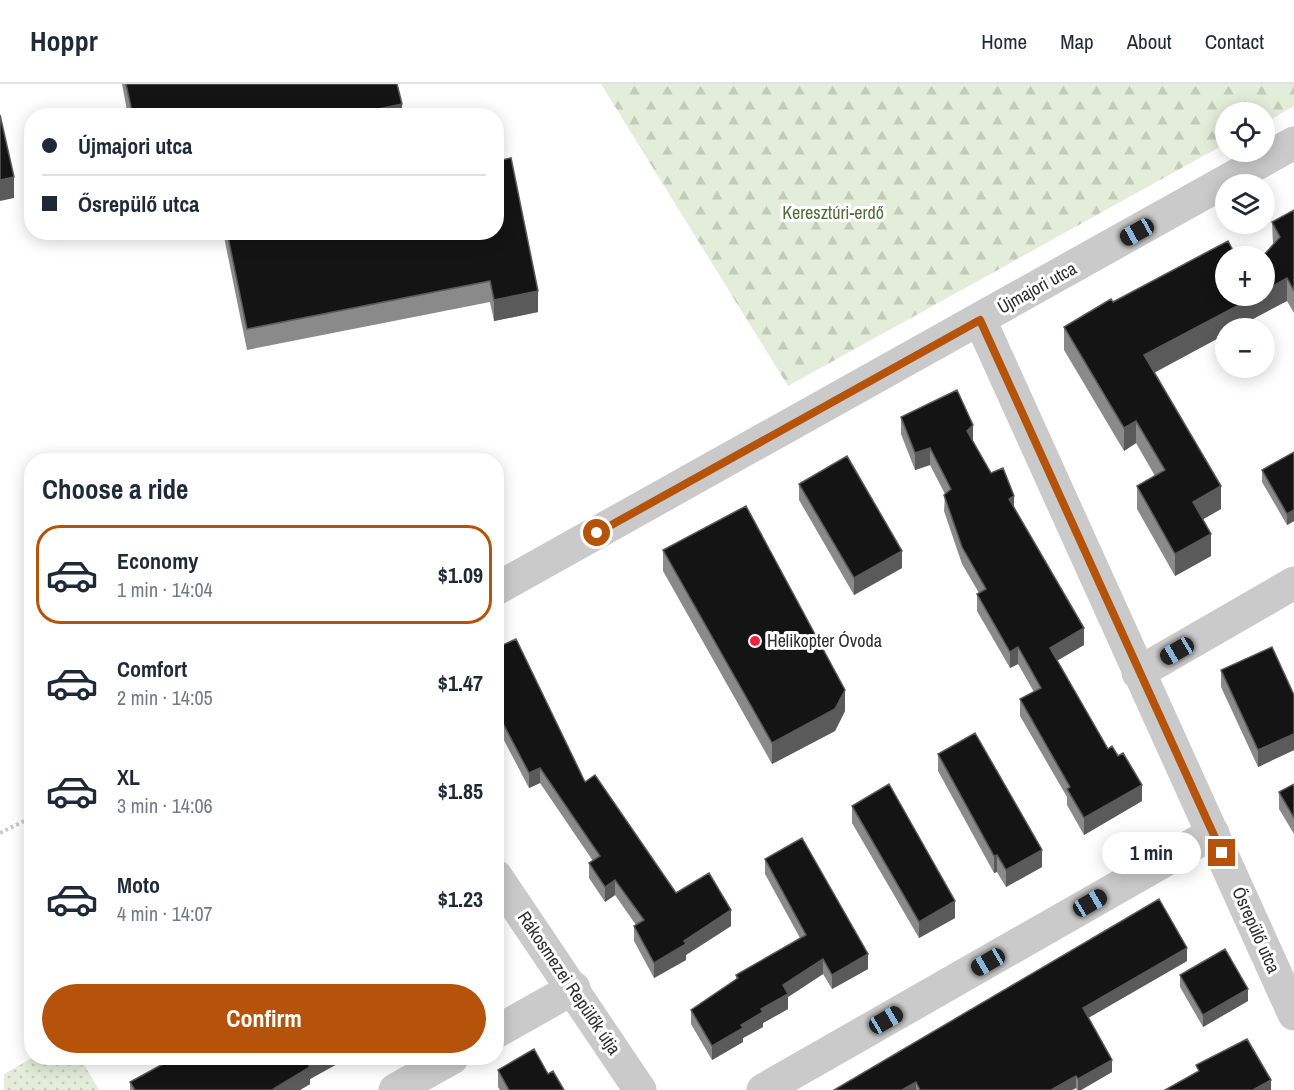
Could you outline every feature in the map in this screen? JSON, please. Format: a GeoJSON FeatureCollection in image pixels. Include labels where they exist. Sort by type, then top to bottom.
{"type":"FeatureCollection","features":[{"type":"Feature","properties":{"kind":"street","name":"Újmajori utca"},"geometry":{"type":"LineString","coordinates":[[504,585],[1294,143]]}},
{"type":"Feature","properties":{"kind":"street","name":"Ősrepülő utca"},"geometry":{"type":"LineString","coordinates":[[980,320],[1138,673],[1291,1001]]}},
{"type":"Feature","properties":{"kind":"street"},"geometry":{"type":"LineString","coordinates":[[1138,673],[1294,583]]}},
{"type":"Feature","properties":{"kind":"street"},"geometry":{"type":"LineString","coordinates":[[763,1090],[1213,833]]}},
{"type":"Feature","properties":{"kind":"street","name":"Rákosmezei Repülők útja"},"geometry":{"type":"LineString","coordinates":[[504,887],[574,988],[640,1090]]}},
{"type":"Feature","properties":{"kind":"street"},"geometry":{"type":"LineString","coordinates":[[504,1027],[574,988]]}},
{"type":"Feature","properties":{"kind":"street"},"geometry":{"type":"LineString","coordinates":[[395,1090],[440,1065]]}},
{"type":"Feature","properties":{"kind":"path"},"geometry":{"type":"LineString","coordinates":[[0,833],[24,821]]}},
{"type":"Feature","properties":{"kind":"green space","name":"Keresztúri-erdő"},"geometry":{"type":"Polygon","coordinates":[[[601,84],[1294,84],[1294,106],[1275,117],[1275,102],[1215,102],[1215,150],[788,386],[601,84]]]}},
{"type":"Feature","properties":{"kind":"green space"},"geometry":{"type":"Polygon","coordinates":[[[24,1063],[24,1065],[84,1065],[99,1090],[4,1090],[4,1074],[24,1063]]]}},
{"type":"Feature","properties":{"kind":"building"},"geometry":{"type":"Polygon","coordinates":[[[126,84],[397,84],[402,104],[383,108],[131,108],[126,84]]]}},
{"type":"Feature","properties":{"kind":"building"},"geometry":{"type":"Polygon","coordinates":[[[0,115],[14,177],[0,180],[0,115]]]}},
{"type":"Feature","properties":{"kind":"building"},"geometry":{"type":"Polygon","coordinates":[[[511,158],[538,291],[494,300],[490,281],[247,329],[229,240],[504,240],[504,159],[511,158]]]}},
{"type":"Feature","properties":{"kind":"building"},"geometry":{"type":"Polygon","coordinates":[[[1294,210],[1294,291],[1287,278],[1275,285],[1275,246],[1272,246],[1280,237],[1275,228],[1275,220],[1294,210]]]}},
{"type":"Feature","properties":{"kind":"building"},"geometry":{"type":"Polygon","coordinates":[[[1228,241],[1231,246],[1219,246],[1228,241]]]}},
{"type":"Feature","properties":{"kind":"building"},"geometry":{"type":"Polygon","coordinates":[[[1215,248],[1215,306],[1237,306],[1144,355],[1221,486],[1193,502],[1211,534],[1175,554],[1137,486],[1165,470],[1136,421],[1124,428],[1064,327],[1111,299],[1113,302],[1215,248]]]}},
{"type":"Feature","properties":{"kind":"building"},"geometry":{"type":"Polygon","coordinates":[[[957,390],[973,425],[967,431],[991,473],[1003,468],[1014,496],[1009,499],[1084,628],[1050,648],[1108,749],[1112,746],[1118,756],[1123,753],[1142,785],[1084,818],[1067,789],[1070,787],[1020,699],[1041,688],[1018,647],[1010,652],[977,594],[986,589],[962,547],[944,495],[951,489],[930,448],[915,453],[901,417],[957,390]]]}},
{"type":"Feature","properties":{"kind":"building"},"geometry":{"type":"Polygon","coordinates":[[[1294,452],[1294,510],[1287,514],[1262,470],[1294,452]]]}},
{"type":"Feature","properties":{"kind":"building"},"geometry":{"type":"Polygon","coordinates":[[[847,456],[902,551],[854,578],[799,484],[847,456]]]}},
{"type":"Feature","properties":{"kind":"building","name":"Helikopter Óvoda"},"geometry":{"type":"Polygon","coordinates":[[[746,506],[845,690],[835,709],[772,743],[663,550],[746,506]]]}},
{"type":"Feature","properties":{"kind":"building"},"geometry":{"type":"Polygon","coordinates":[[[516,639],[585,782],[595,775],[676,893],[709,873],[731,910],[684,941],[686,944],[654,963],[634,926],[644,920],[615,880],[605,887],[589,863],[600,856],[540,768],[529,773],[504,725],[504,644],[516,639]]]}},
{"type":"Feature","properties":{"kind":"building"},"geometry":{"type":"Polygon","coordinates":[[[1272,647],[1294,695],[1294,734],[1258,750],[1221,670],[1272,647]]]}},
{"type":"Feature","properties":{"kind":"building"},"geometry":{"type":"Polygon","coordinates":[[[975,733],[1042,850],[1006,870],[997,855],[994,856],[938,754],[975,733]]]}},
{"type":"Feature","properties":{"kind":"building"},"geometry":{"type":"Polygon","coordinates":[[[889,784],[955,901],[919,922],[852,806],[889,784]]]}},
{"type":"Feature","properties":{"kind":"building"},"geometry":{"type":"Polygon","coordinates":[[[1294,784],[1294,818],[1279,792],[1294,784]]]}},
{"type":"Feature","properties":{"kind":"building"},"geometry":{"type":"Polygon","coordinates":[[[802,838],[868,954],[832,975],[823,959],[783,985],[788,994],[761,1009],[763,1012],[741,1025],[743,1028],[712,1046],[691,1010],[738,978],[736,975],[806,935],[765,859],[802,838]]]}},
{"type":"Feature","properties":{"kind":"building"},"geometry":{"type":"Polygon","coordinates":[[[1159,899],[1187,948],[1083,1008],[1112,1060],[1078,1079],[1076,1076],[1051,1090],[920,1090],[916,1082],[902,1090],[834,1090],[1159,899]]]}},
{"type":"Feature","properties":{"kind":"building"},"geometry":{"type":"Polygon","coordinates":[[[1225,949],[1248,989],[1203,1015],[1180,975],[1225,949]]]}},
{"type":"Feature","properties":{"kind":"building"},"geometry":{"type":"Polygon","coordinates":[[[1247,1039],[1271,1080],[1253,1090],[1165,1090],[1199,1071],[1196,1065],[1247,1039]]]}},
{"type":"Feature","properties":{"kind":"building"},"geometry":{"type":"Polygon","coordinates":[[[534,1049],[548,1074],[553,1071],[564,1090],[509,1090],[498,1070],[534,1049]]]}},
{"type":"Feature","properties":{"kind":"building"},"geometry":{"type":"Polygon","coordinates":[[[161,1065],[309,1065],[310,1067],[272,1090],[135,1090],[130,1082],[161,1065]]]}},
{"type":"Feature","properties":{"kind":"place","name":"Helikopter Óvoda"},"geometry":{"type":"Point","coordinates":[755,641]}},
{"type":"Feature","properties":{"kind":"route"},"geometry":{"type":"LineString","coordinates":[[597,533],[980,320],[1138,673],[1222,853]]}}]}
